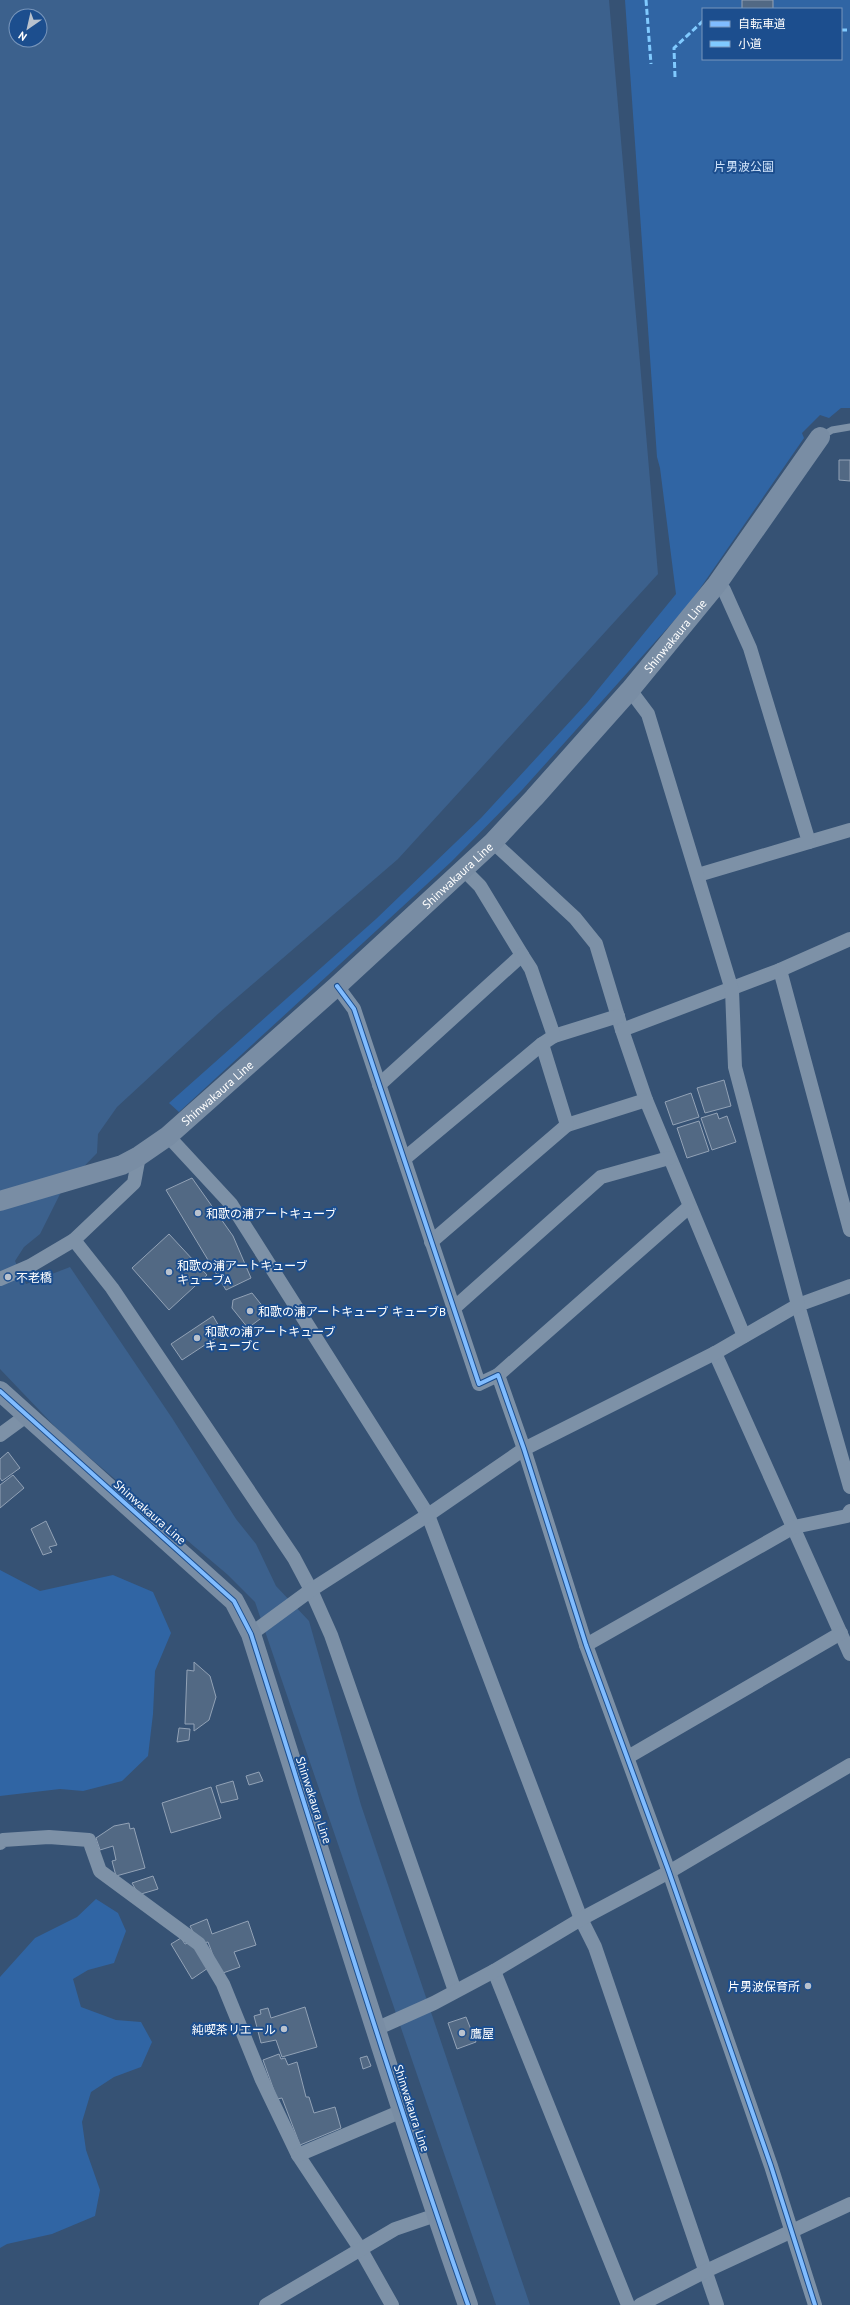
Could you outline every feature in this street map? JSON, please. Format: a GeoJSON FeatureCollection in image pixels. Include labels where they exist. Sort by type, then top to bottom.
{"type":"FeatureCollection","features":[{"type":"Feature","properties":{"kind":"main road","name":"Shinwakaura Line"},"geometry":{"type":"LineString","coordinates":[[0,1201],[102,1172],[139,1156],[168,1136],[337,986],[493,842],[630,690],[717,584],[820,437]]}},
{"type":"Feature","properties":{"kind":"main road","name":"Shinwakaura Line"},"geometry":{"type":"LineString","coordinates":[[0,1391],[26,1416],[234,1601],[256,1630],[376,2029],[436,2215],[468,2305]]}},
{"type":"Feature","properties":{"kind":"street"},"geometry":{"type":"LineString","coordinates":[[717,584],[724,590],[750,648],[809,842]]}},
{"type":"Feature","properties":{"kind":"street"},"geometry":{"type":"LineString","coordinates":[[630,690],[648,714],[732,990],[735,1067],[798,1305],[850,1487]]}},
{"type":"Feature","properties":{"kind":"street"},"geometry":{"type":"LineString","coordinates":[[698,875],[850,830]]}},
{"type":"Feature","properties":{"kind":"street"},"geometry":{"type":"LineString","coordinates":[[493,842],[575,918],[596,944],[622,1030],[646,1100],[689,1207],[744,1336]]}},
{"type":"Feature","properties":{"kind":"street"},"geometry":{"type":"LineString","coordinates":[[464,869],[480,886],[531,969],[554,1036]]}},
{"type":"Feature","properties":{"kind":"street"},"geometry":{"type":"LineString","coordinates":[[622,1030],[732,990],[850,939]]}},
{"type":"Feature","properties":{"kind":"street"},"geometry":{"type":"LineString","coordinates":[[379,1084],[522,955]]}},
{"type":"Feature","properties":{"kind":"street"},"geometry":{"type":"LineString","coordinates":[[780,970],[850,1230]]}},
{"type":"Feature","properties":{"kind":"street"},"geometry":{"type":"LineString","coordinates":[[337,986],[354,1009],[479,1384],[498,1375],[689,1207]]}},
{"type":"Feature","properties":{"kind":"street"},"geometry":{"type":"LineString","coordinates":[[404,1159],[542,1044],[554,1036],[618,1016]]}},
{"type":"Feature","properties":{"kind":"street"},"geometry":{"type":"LineString","coordinates":[[542,1044],[567,1125]]}},
{"type":"Feature","properties":{"kind":"street"},"geometry":{"type":"LineString","coordinates":[[431,1242],[567,1125],[646,1100]]}},
{"type":"Feature","properties":{"kind":"street"},"geometry":{"type":"LineString","coordinates":[[168,1136],[231,1204],[428,1514],[581,1919],[595,1948],[717,2305]]}},
{"type":"Feature","properties":{"kind":"street"},"geometry":{"type":"LineString","coordinates":[[0,1279],[30,1266],[74,1240],[134,1183],[139,1156]]}},
{"type":"Feature","properties":{"kind":"street"},"geometry":{"type":"LineString","coordinates":[[454,1308],[601,1177],[669,1158]]}},
{"type":"Feature","properties":{"kind":"street"},"geometry":{"type":"LineString","coordinates":[[74,1240],[112,1288],[294,1558],[306,1594],[331,1635],[455,1992]]}},
{"type":"Feature","properties":{"kind":"street"},"geometry":{"type":"LineString","coordinates":[[256,1630],[306,1594],[524,1449],[715,1353],[798,1305],[850,1286]]}},
{"type":"Feature","properties":{"kind":"street"},"geometry":{"type":"LineString","coordinates":[[715,1353],[850,1654]]}},
{"type":"Feature","properties":{"kind":"street"},"geometry":{"type":"LineString","coordinates":[[498,1375],[524,1449],[586,1645],[669,1872],[771,2166],[790,2231],[815,2305]]}},
{"type":"Feature","properties":{"kind":"street"},"geometry":{"type":"LineString","coordinates":[[0,1435],[26,1416]]}},
{"type":"Feature","properties":{"kind":"street"},"geometry":{"type":"LineString","coordinates":[[586,1645],[794,1527],[847,1516],[850,1511]]}},
{"type":"Feature","properties":{"kind":"street"},"geometry":{"type":"LineString","coordinates":[[628,1757],[841,1633]]}},
{"type":"Feature","properties":{"kind":"street"},"geometry":{"type":"LineString","coordinates":[[376,2029],[434,2003],[494,1971],[581,1919],[669,1872],[850,1765]]}},
{"type":"Feature","properties":{"kind":"street"},"geometry":{"type":"LineString","coordinates":[[0,1843],[3,1840],[49,1837],[89,1840],[100,1871],[199,1944],[223,1984],[262,2080],[298,2155],[360,2250],[392,2305]]}},
{"type":"Feature","properties":{"kind":"street"},"geometry":{"type":"LineString","coordinates":[[494,1971],[628,2305]]}},
{"type":"Feature","properties":{"kind":"street"},"geometry":{"type":"LineString","coordinates":[[298,2155],[402,2110]]}},
{"type":"Feature","properties":{"kind":"street"},"geometry":{"type":"LineString","coordinates":[[640,2305],[790,2231],[850,2204]]}},
{"type":"Feature","properties":{"kind":"street"},"geometry":{"type":"LineString","coordinates":[[266,2305],[395,2229],[436,2215]]}},
{"type":"Feature","properties":{"kind":"lane"},"geometry":{"type":"LineString","coordinates":[[820,437],[832,430],[850,427]]}},
{"type":"Feature","properties":{"kind":"green space","name":"片男波公園"},"geometry":{"type":"Polygon","coordinates":[[[625,0],[850,0],[850,408],[841,408],[829,418],[820,415],[802,433],[804,438],[690,603],[522,790],[451,862],[179,1112],[169,1103],[376,919],[481,818],[587,703],[676,594],[660,468],[657,457],[625,0]]]}},
{"type":"Feature","properties":{"kind":"green space"},"geometry":{"type":"Polygon","coordinates":[[[0,1570],[40,1591],[113,1575],[153,1592],[171,1633],[155,1671],[153,1714],[148,1756],[122,1781],[83,1791],[60,1789],[0,1796],[0,1570]]]}},
{"type":"Feature","properties":{"kind":"green space"},"geometry":{"type":"Polygon","coordinates":[[[96,1899],[118,1913],[126,1931],[114,1963],[88,1970],[73,1979],[81,2007],[116,2020],[141,2022],[152,2042],[141,2067],[114,2077],[91,2092],[82,2122],[86,2150],[100,2190],[95,2216],[52,2234],[7,2244],[0,2248],[0,1977],[35,1938],[77,1917],[96,1899]]]}},
{"type":"Feature","properties":{"kind":"shaded area"},"geometry":{"type":"Polygon","coordinates":[[[0,0],[609,0],[658,574],[398,859],[219,1013],[117,1107],[98,1134],[97,1153],[63,1188],[40,1234],[24,1247],[15,1261],[26,1284],[70,1267],[172,1418],[236,1519],[256,1544],[276,1586],[309,1621],[361,1805],[530,2305],[496,2305],[255,1602],[228,1575],[63,1435],[0,1369],[0,0]]]}},
{"type":"Feature","properties":{"kind":"building"},"geometry":{"type":"Polygon","coordinates":[[[742,0],[773,0],[773,8],[742,8],[742,0]]]}},
{"type":"Feature","properties":{"kind":"building"},"geometry":{"type":"Polygon","coordinates":[[[839,460],[850,460],[850,481],[839,480],[839,460]]]}},
{"type":"Feature","properties":{"kind":"building"},"geometry":{"type":"Polygon","coordinates":[[[724,1080],[731,1106],[705,1113],[697,1088],[724,1080]]]}},
{"type":"Feature","properties":{"kind":"building"},"geometry":{"type":"Polygon","coordinates":[[[691,1093],[699,1117],[673,1125],[665,1102],[691,1093]]]}},
{"type":"Feature","properties":{"kind":"building"},"geometry":{"type":"Polygon","coordinates":[[[717,1113],[719,1119],[727,1116],[736,1142],[712,1150],[701,1118],[717,1113]]]}},
{"type":"Feature","properties":{"kind":"building"},"geometry":{"type":"Polygon","coordinates":[[[699,1121],[709,1151],[687,1158],[677,1128],[699,1121]]]}},
{"type":"Feature","properties":{"kind":"building","name":"和歌の浦アートキューブ"},"geometry":{"type":"Polygon","coordinates":[[[192,1178],[233,1236],[251,1278],[226,1290],[166,1190],[192,1178]]]}},
{"type":"Feature","properties":{"kind":"building","name":"和歌の浦アートキューブ キューブA"},"geometry":{"type":"Polygon","coordinates":[[[169,1234],[207,1275],[169,1310],[132,1268],[169,1234]]]}},
{"type":"Feature","properties":{"kind":"building","name":"和歌の浦アートキューブ キューブB"},"geometry":{"type":"Polygon","coordinates":[[[252,1293],[268,1313],[248,1328],[232,1308],[233,1300],[252,1293]]]}},
{"type":"Feature","properties":{"kind":"building","name":"和歌の浦アートキューブ キューブC"},"geometry":{"type":"Polygon","coordinates":[[[213,1316],[223,1333],[182,1360],[171,1344],[213,1316]]]}},
{"type":"Feature","properties":{"kind":"building"},"geometry":{"type":"Polygon","coordinates":[[[8,1452],[20,1468],[2,1481],[0,1478],[0,1459],[8,1452]]]}},
{"type":"Feature","properties":{"kind":"building"},"geometry":{"type":"Polygon","coordinates":[[[13,1475],[24,1488],[0,1508],[0,1485],[13,1475]]]}},
{"type":"Feature","properties":{"kind":"building"},"geometry":{"type":"Polygon","coordinates":[[[46,1521],[57,1545],[49,1547],[52,1552],[43,1555],[31,1529],[46,1521]]]}},
{"type":"Feature","properties":{"kind":"building"},"geometry":{"type":"Polygon","coordinates":[[[194,1662],[210,1676],[216,1697],[209,1720],[194,1731],[194,1724],[185,1724],[187,1670],[194,1671],[194,1662]]]}},
{"type":"Feature","properties":{"kind":"building"},"geometry":{"type":"Polygon","coordinates":[[[179,1728],[190,1729],[189,1740],[177,1742],[179,1728]]]}},
{"type":"Feature","properties":{"kind":"building"},"geometry":{"type":"Polygon","coordinates":[[[259,1772],[263,1781],[249,1785],[246,1776],[259,1772]]]}},
{"type":"Feature","properties":{"kind":"building"},"geometry":{"type":"Polygon","coordinates":[[[233,1781],[238,1799],[221,1803],[216,1786],[233,1781]]]}},
{"type":"Feature","properties":{"kind":"building"},"geometry":{"type":"Polygon","coordinates":[[[211,1787],[221,1818],[171,1833],[162,1803],[211,1787]]]}},
{"type":"Feature","properties":{"kind":"building"},"geometry":{"type":"Polygon","coordinates":[[[129,1823],[130,1829],[134,1828],[145,1868],[116,1876],[112,1861],[116,1860],[113,1846],[100,1850],[96,1838],[114,1826],[129,1823]]]}},
{"type":"Feature","properties":{"kind":"building"},"geometry":{"type":"Polygon","coordinates":[[[153,1876],[158,1889],[141,1894],[136,1890],[132,1883],[153,1876]]]}},
{"type":"Feature","properties":{"kind":"building"},"geometry":{"type":"Polygon","coordinates":[[[207,1919],[212,1934],[248,1921],[256,1945],[234,1952],[240,1967],[220,1974],[208,1942],[203,1943],[193,1932],[190,1926],[207,1919]]]}},
{"type":"Feature","properties":{"kind":"building"},"geometry":{"type":"Polygon","coordinates":[[[181,1938],[185,1944],[188,1943],[195,1948],[208,1968],[192,1979],[171,1944],[181,1938]]]}},
{"type":"Feature","properties":{"kind":"building","name":"純喫茶リエール"},"geometry":{"type":"Polygon","coordinates":[[[305,2007],[317,2047],[282,2057],[276,2040],[261,2043],[254,2016],[261,2014],[260,2010],[268,2008],[271,2018],[305,2007]]]}},
{"type":"Feature","properties":{"kind":"building","name":"鷹屋"},"geometry":{"type":"Polygon","coordinates":[[[466,2017],[476,2042],[457,2049],[448,2023],[466,2017]]]}},
{"type":"Feature","properties":{"kind":"building"},"geometry":{"type":"Polygon","coordinates":[[[279,2054],[281,2059],[285,2058],[288,2065],[297,2062],[306,2097],[309,2097],[314,2113],[335,2107],[341,2128],[300,2145],[282,2098],[277,2099],[263,2060],[279,2054]]]}},
{"type":"Feature","properties":{"kind":"building"},"geometry":{"type":"Polygon","coordinates":[[[367,2056],[371,2066],[363,2069],[360,2058],[367,2056]]]}},
{"type":"Feature","properties":{"kind":"marked path"},"geometry":{"type":"LineString","coordinates":[[646,0],[651,64]]}},
{"type":"Feature","properties":{"kind":"marked path"},"geometry":{"type":"LineString","coordinates":[[675,77],[674,48],[702,22]]}},
{"type":"Feature","properties":{"kind":"marked path"},"geometry":{"type":"LineString","coordinates":[[842,30],[850,30]]}},
{"type":"Feature","properties":{"kind":"cycle path"},"geometry":{"type":"LineString","coordinates":[[337,986],[354,1009],[479,1384],[498,1375],[524,1449],[586,1645],[669,1872],[771,2166],[815,2305]]}},
{"type":"Feature","properties":{"kind":"cycle path"},"geometry":{"type":"LineString","coordinates":[[0,1391],[234,1601],[251,1634],[411,2138],[468,2305]]}},
{"type":"Feature","properties":{"kind":"place","name":"和歌の浦アートキューブ"},"geometry":{"type":"Point","coordinates":[198,1213]}},
{"type":"Feature","properties":{"kind":"place","name":"和歌の浦アートキューブ キューブA"},"geometry":{"type":"Point","coordinates":[169,1272]}},
{"type":"Feature","properties":{"kind":"place","name":"不老橋"},"geometry":{"type":"Point","coordinates":[8,1277]}},
{"type":"Feature","properties":{"kind":"place","name":"和歌の浦アートキューブ キューブB"},"geometry":{"type":"Point","coordinates":[250,1311]}},
{"type":"Feature","properties":{"kind":"place","name":"和歌の浦アートキューブ キューブC"},"geometry":{"type":"Point","coordinates":[197,1338]}},
{"type":"Feature","properties":{"kind":"place","name":"片男波保育所"},"geometry":{"type":"Point","coordinates":[808,1986]}},
{"type":"Feature","properties":{"kind":"place","name":"純喫茶リエール"},"geometry":{"type":"Point","coordinates":[284,2029]}},
{"type":"Feature","properties":{"kind":"place","name":"鷹屋"},"geometry":{"type":"Point","coordinates":[462,2033]}}]}
